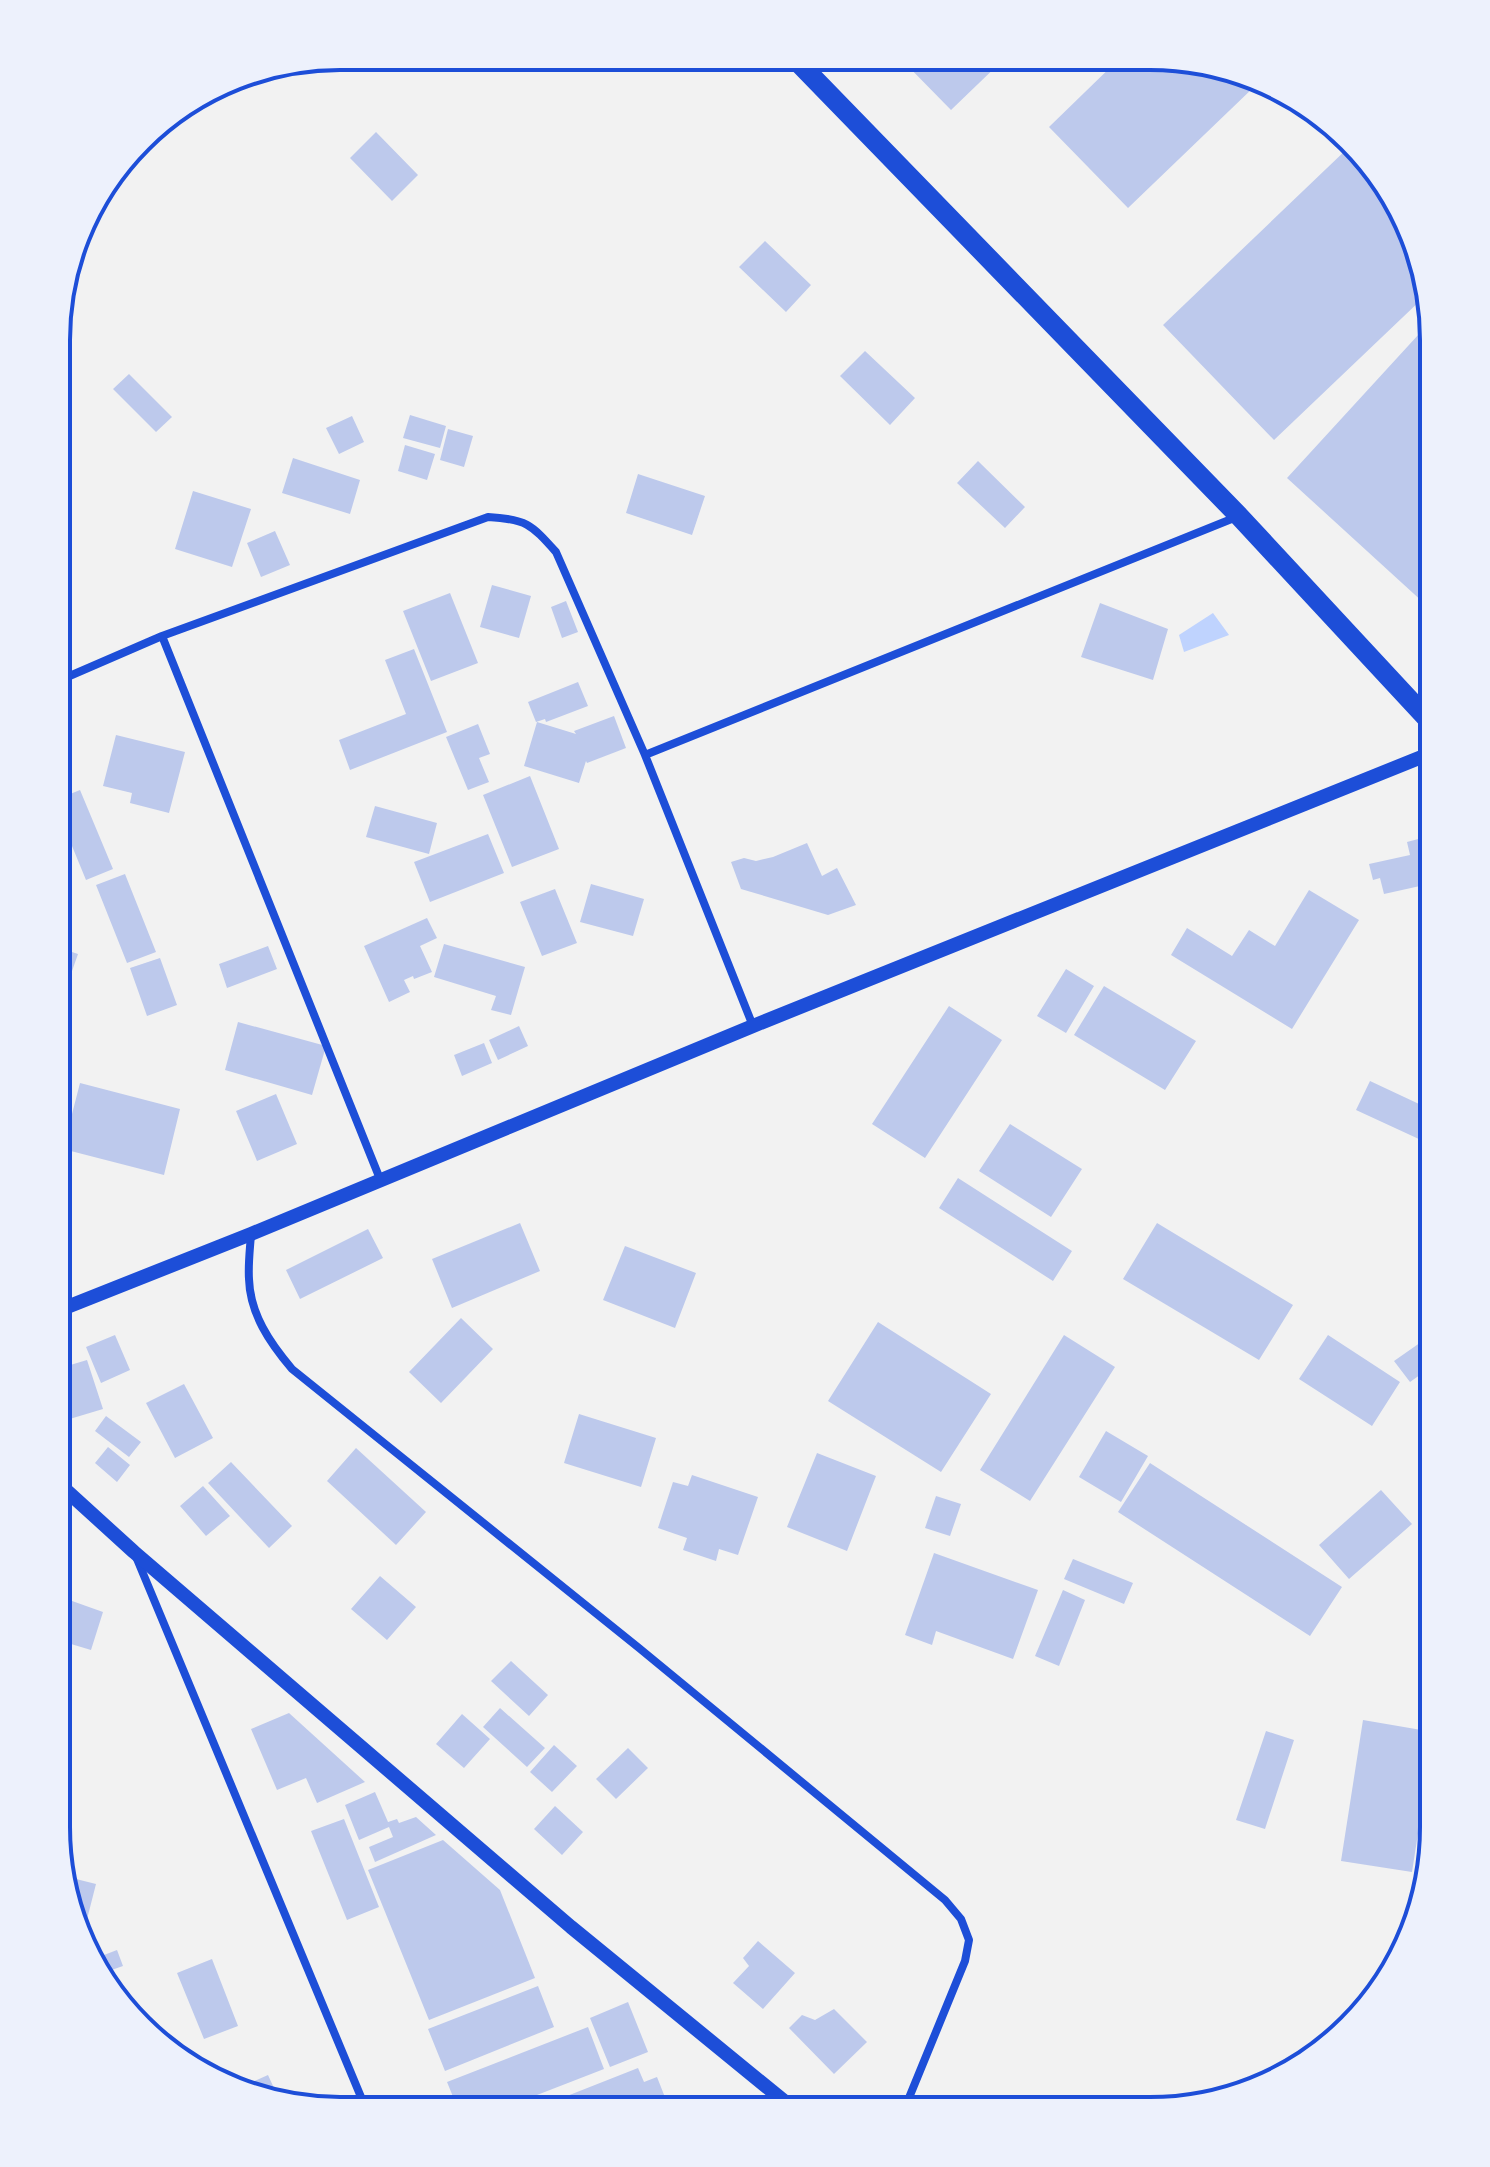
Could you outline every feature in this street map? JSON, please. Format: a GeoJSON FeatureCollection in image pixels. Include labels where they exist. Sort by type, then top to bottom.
{"type":"FeatureCollection","features":[{"type":"Feature","properties":{"kind":"main road"},"geometry":{"type":"LineString","coordinates":[[806,70],[1239,516],[1420,711]]}},
{"type":"Feature","properties":{"kind":"street"},"geometry":{"type":"LineString","coordinates":[[645,755],[1239,516]]}},
{"type":"Feature","properties":{"kind":"street"},"geometry":{"type":"LineString","coordinates":[[70,676],[162,636],[488,517],[513,518],[534,527],[556,552],[645,755],[753,1026]]}},
{"type":"Feature","properties":{"kind":"street"},"geometry":{"type":"LineString","coordinates":[[162,636],[380,1179]]}},
{"type":"Feature","properties":{"kind":"street"},"geometry":{"type":"LineString","coordinates":[[70,1306],[1420,758]]}},
{"type":"Feature","properties":{"kind":"street"},"geometry":{"type":"LineString","coordinates":[[251,1234],[249,1281],[255,1312],[271,1344],[292,1369],[639,1648],[945,1900],[961,1919],[969,1940],[965,1961],[909,2097]]}},
{"type":"Feature","properties":{"kind":"street"},"geometry":{"type":"LineString","coordinates":[[70,1494],[571,1927],[779,2097]]}},
{"type":"Feature","properties":{"kind":"street"},"geometry":{"type":"LineString","coordinates":[[134,1552],[361,2097]]}},
{"type":"Feature","properties":{"kind":"water"},"geometry":{"type":"Polygon","coordinates":[[[1213,613],[1229,635],[1184,652],[1179,635],[1213,613]]]}},
{"type":"Feature","properties":{"kind":"building"},"geometry":{"type":"Polygon","coordinates":[[[912,70],[993,70],[951,110],[912,70]]]}},
{"type":"Feature","properties":{"kind":"building"},"geometry":{"type":"Polygon","coordinates":[[[1108,70],[1185,72],[1220,79],[1251,90],[1128,208],[1049,127],[1108,70]]]}},
{"type":"Feature","properties":{"kind":"building"},"geometry":{"type":"Polygon","coordinates":[[[376,132],[418,175],[392,201],[350,158],[376,132]]]}},
{"type":"Feature","properties":{"kind":"building"},"geometry":{"type":"Polygon","coordinates":[[[1343,152],[1374,190],[1392,221],[1411,270],[1418,303],[1274,440],[1163,325],[1343,152]]]}},
{"type":"Feature","properties":{"kind":"building"},"geometry":{"type":"Polygon","coordinates":[[[765,241],[811,285],[786,312],[739,267],[765,241]]]}},
{"type":"Feature","properties":{"kind":"building"},"geometry":{"type":"Polygon","coordinates":[[[1420,333],[1420,599],[1287,478],[1420,333]]]}},
{"type":"Feature","properties":{"kind":"building"},"geometry":{"type":"Polygon","coordinates":[[[865,351],[915,398],[890,425],[840,376],[865,351]]]}},
{"type":"Feature","properties":{"kind":"building"},"geometry":{"type":"Polygon","coordinates":[[[129,374],[172,417],[156,432],[113,389],[129,374]]]}},
{"type":"Feature","properties":{"kind":"building"},"geometry":{"type":"Polygon","coordinates":[[[410,415],[446,426],[440,448],[403,438],[410,415]]]}},
{"type":"Feature","properties":{"kind":"building"},"geometry":{"type":"Polygon","coordinates":[[[352,416],[364,442],[339,454],[326,428],[352,416]]]}},
{"type":"Feature","properties":{"kind":"building"},"geometry":{"type":"Polygon","coordinates":[[[448,429],[473,436],[464,467],[440,460],[448,429]]]}},
{"type":"Feature","properties":{"kind":"building"},"geometry":{"type":"Polygon","coordinates":[[[405,445],[435,454],[427,480],[398,471],[405,445]]]}},
{"type":"Feature","properties":{"kind":"building"},"geometry":{"type":"Polygon","coordinates":[[[293,458],[360,480],[350,514],[282,493],[293,458]]]}},
{"type":"Feature","properties":{"kind":"building"},"geometry":{"type":"Polygon","coordinates":[[[978,461],[1025,507],[1005,528],[957,483],[978,461]]]}},
{"type":"Feature","properties":{"kind":"building"},"geometry":{"type":"Polygon","coordinates":[[[638,474],[705,496],[692,535],[626,513],[638,474]]]}},
{"type":"Feature","properties":{"kind":"building"},"geometry":{"type":"Polygon","coordinates":[[[193,491],[251,509],[232,567],[175,549],[193,491]]]}},
{"type":"Feature","properties":{"kind":"building"},"geometry":{"type":"Polygon","coordinates":[[[275,531],[290,565],[261,577],[247,543],[275,531]]]}},
{"type":"Feature","properties":{"kind":"building"},"geometry":{"type":"Polygon","coordinates":[[[492,585],[531,596],[519,638],[480,627],[492,585]]]}},
{"type":"Feature","properties":{"kind":"building"},"geometry":{"type":"Polygon","coordinates":[[[450,593],[478,663],[431,681],[403,611],[450,593]]]}},
{"type":"Feature","properties":{"kind":"building"},"geometry":{"type":"Polygon","coordinates":[[[566,601],[578,632],[562,638],[551,607],[566,601]]]}},
{"type":"Feature","properties":{"kind":"building"},"geometry":{"type":"Polygon","coordinates":[[[1100,603],[1168,629],[1153,680],[1081,657],[1100,603]]]}},
{"type":"Feature","properties":{"kind":"building"},"geometry":{"type":"Polygon","coordinates":[[[414,649],[447,732],[350,770],[339,740],[406,714],[385,660],[414,649]]]}},
{"type":"Feature","properties":{"kind":"building"},"geometry":{"type":"Polygon","coordinates":[[[578,682],[588,706],[546,722],[545,719],[536,722],[528,702],[578,682]]]}},
{"type":"Feature","properties":{"kind":"building"},"geometry":{"type":"Polygon","coordinates":[[[614,716],[626,748],[586,761],[579,783],[524,766],[537,722],[576,734],[574,731],[614,716]]]}},
{"type":"Feature","properties":{"kind":"building"},"geometry":{"type":"Polygon","coordinates":[[[478,724],[490,754],[479,758],[489,782],[468,790],[446,737],[478,724]]]}},
{"type":"Feature","properties":{"kind":"building"},"geometry":{"type":"Polygon","coordinates":[[[116,735],[185,752],[169,813],[130,803],[132,793],[103,786],[116,735]]]}},
{"type":"Feature","properties":{"kind":"building"},"geometry":{"type":"Polygon","coordinates":[[[530,776],[559,849],[512,867],[483,795],[530,776]]]}},
{"type":"Feature","properties":{"kind":"building"},"geometry":{"type":"Polygon","coordinates":[[[80,790],[113,869],[86,880],[70,841],[70,794],[80,790]]]}},
{"type":"Feature","properties":{"kind":"building"},"geometry":{"type":"Polygon","coordinates":[[[375,806],[437,823],[429,854],[366,837],[375,806]]]}},
{"type":"Feature","properties":{"kind":"building"},"geometry":{"type":"Polygon","coordinates":[[[488,834],[504,873],[430,902],[414,862],[488,834]]]}},
{"type":"Feature","properties":{"kind":"building"},"geometry":{"type":"Polygon","coordinates":[[[1420,839],[1420,886],[1384,894],[1380,878],[1373,880],[1369,864],[1410,855],[1407,842],[1420,839]]]}},
{"type":"Feature","properties":{"kind":"building"},"geometry":{"type":"Polygon","coordinates":[[[807,843],[822,876],[837,868],[856,905],[828,915],[741,889],[731,862],[744,858],[756,861],[773,857],[807,843]]]}},
{"type":"Feature","properties":{"kind":"building"},"geometry":{"type":"Polygon","coordinates":[[[125,874],[156,952],[127,963],[96,885],[125,874]]]}},
{"type":"Feature","properties":{"kind":"building"},"geometry":{"type":"Polygon","coordinates":[[[591,884],[644,899],[633,936],[580,922],[591,884]]]}},
{"type":"Feature","properties":{"kind":"building"},"geometry":{"type":"Polygon","coordinates":[[[555,889],[577,943],[542,956],[520,902],[555,889]]]}},
{"type":"Feature","properties":{"kind":"building"},"geometry":{"type":"Polygon","coordinates":[[[1309,890],[1359,920],[1292,1029],[1171,955],[1187,928],[1232,956],[1249,930],[1275,946],[1309,890]]]}},
{"type":"Feature","properties":{"kind":"building"},"geometry":{"type":"Polygon","coordinates":[[[427,918],[437,938],[420,946],[432,972],[404,980],[410,992],[389,1002],[364,946],[427,918]]]}},
{"type":"Feature","properties":{"kind":"building"},"geometry":{"type":"Polygon","coordinates":[[[444,944],[525,967],[511,1015],[491,1010],[496,996],[434,977],[444,944]]]}},
{"type":"Feature","properties":{"kind":"building"},"geometry":{"type":"Polygon","coordinates":[[[268,946],[277,969],[227,988],[219,964],[268,946]]]}},
{"type":"Feature","properties":{"kind":"building"},"geometry":{"type":"Polygon","coordinates":[[[70,951],[78,954],[70,977],[70,951]]]}},
{"type":"Feature","properties":{"kind":"building"},"geometry":{"type":"Polygon","coordinates":[[[160,958],[177,1005],[147,1016],[130,968],[160,958]]]}},
{"type":"Feature","properties":{"kind":"building"},"geometry":{"type":"Polygon","coordinates":[[[1066,969],[1094,986],[1066,1033],[1037,1016],[1066,969]]]}},
{"type":"Feature","properties":{"kind":"building"},"geometry":{"type":"Polygon","coordinates":[[[1104,986],[1196,1041],[1165,1090],[1074,1035],[1104,986]]]}},
{"type":"Feature","properties":{"kind":"building"},"geometry":{"type":"Polygon","coordinates":[[[949,1006],[1002,1040],[925,1158],[872,1124],[949,1006]]]}},
{"type":"Feature","properties":{"kind":"building"},"geometry":{"type":"Polygon","coordinates":[[[238,1022],[326,1046],[312,1095],[225,1070],[238,1022]]]}},
{"type":"Feature","properties":{"kind":"building"},"geometry":{"type":"Polygon","coordinates":[[[519,1026],[528,1046],[498,1060],[489,1040],[519,1026]]]}},
{"type":"Feature","properties":{"kind":"building"},"geometry":{"type":"Polygon","coordinates":[[[484,1043],[492,1063],[462,1076],[454,1055],[484,1043]]]}},
{"type":"Feature","properties":{"kind":"building"},"geometry":{"type":"Polygon","coordinates":[[[1370,1081],[1419,1104],[1419,1139],[1356,1110],[1370,1081]]]}},
{"type":"Feature","properties":{"kind":"building"},"geometry":{"type":"Polygon","coordinates":[[[80,1083],[180,1109],[164,1175],[70,1151],[70,1122],[80,1083]]]}},
{"type":"Feature","properties":{"kind":"building"},"geometry":{"type":"Polygon","coordinates":[[[276,1094],[297,1144],[257,1161],[236,1111],[276,1094]]]}},
{"type":"Feature","properties":{"kind":"building"},"geometry":{"type":"Polygon","coordinates":[[[1010,1124],[1082,1169],[1051,1217],[979,1171],[1010,1124]]]}},
{"type":"Feature","properties":{"kind":"building"},"geometry":{"type":"Polygon","coordinates":[[[958,1178],[1072,1251],[1053,1281],[939,1208],[958,1178]]]}},
{"type":"Feature","properties":{"kind":"building"},"geometry":{"type":"Polygon","coordinates":[[[520,1223],[540,1271],[452,1308],[432,1259],[520,1223]]]}},
{"type":"Feature","properties":{"kind":"building"},"geometry":{"type":"Polygon","coordinates":[[[1157,1223],[1293,1305],[1259,1360],[1123,1279],[1157,1223]]]}},
{"type":"Feature","properties":{"kind":"building"},"geometry":{"type":"Polygon","coordinates":[[[368,1229],[383,1258],[300,1299],[286,1270],[368,1229]]]}},
{"type":"Feature","properties":{"kind":"building"},"geometry":{"type":"Polygon","coordinates":[[[625,1246],[696,1273],[675,1328],[603,1300],[625,1246]]]}},
{"type":"Feature","properties":{"kind":"building"},"geometry":{"type":"Polygon","coordinates":[[[461,1318],[493,1349],[441,1403],[409,1372],[461,1318]]]}},
{"type":"Feature","properties":{"kind":"building"},"geometry":{"type":"Polygon","coordinates":[[[878,1322],[991,1394],[941,1472],[828,1401],[878,1322]]]}},
{"type":"Feature","properties":{"kind":"building"},"geometry":{"type":"Polygon","coordinates":[[[115,1335],[130,1370],[101,1383],[86,1347],[115,1335]]]}},
{"type":"Feature","properties":{"kind":"building"},"geometry":{"type":"Polygon","coordinates":[[[1064,1335],[1115,1367],[1030,1501],[980,1470],[1064,1335]]]}},
{"type":"Feature","properties":{"kind":"building"},"geometry":{"type":"Polygon","coordinates":[[[1328,1335],[1400,1382],[1372,1426],[1299,1379],[1328,1335]]]}},
{"type":"Feature","properties":{"kind":"building"},"geometry":{"type":"Polygon","coordinates":[[[1419,1343],[1419,1375],[1410,1382],[1394,1361],[1419,1343]]]}},
{"type":"Feature","properties":{"kind":"building"},"geometry":{"type":"Polygon","coordinates":[[[87,1360],[103,1409],[70,1419],[70,1365],[87,1360]]]}},
{"type":"Feature","properties":{"kind":"building"},"geometry":{"type":"Polygon","coordinates":[[[184,1384],[213,1438],[175,1458],[146,1403],[184,1384]]]}},
{"type":"Feature","properties":{"kind":"building"},"geometry":{"type":"Polygon","coordinates":[[[579,1414],[656,1438],[641,1487],[564,1463],[579,1414]]]}},
{"type":"Feature","properties":{"kind":"building"},"geometry":{"type":"Polygon","coordinates":[[[106,1416],[141,1442],[129,1457],[95,1431],[106,1416]]]}},
{"type":"Feature","properties":{"kind":"building"},"geometry":{"type":"Polygon","coordinates":[[[1106,1431],[1148,1456],[1121,1502],[1079,1477],[1106,1431]]]}},
{"type":"Feature","properties":{"kind":"building"},"geometry":{"type":"Polygon","coordinates":[[[108,1447],[130,1465],[117,1482],[95,1463],[108,1447]]]}},
{"type":"Feature","properties":{"kind":"building"},"geometry":{"type":"Polygon","coordinates":[[[356,1448],[426,1512],[396,1545],[327,1481],[356,1448]]]}},
{"type":"Feature","properties":{"kind":"building"},"geometry":{"type":"Polygon","coordinates":[[[817,1453],[876,1476],[847,1551],[787,1527],[817,1453]]]}},
{"type":"Feature","properties":{"kind":"building"},"geometry":{"type":"Polygon","coordinates":[[[231,1462],[292,1526],[269,1548],[208,1483],[231,1462]]]}},
{"type":"Feature","properties":{"kind":"building"},"geometry":{"type":"Polygon","coordinates":[[[1150,1463],[1342,1587],[1310,1636],[1118,1512],[1150,1463]]]}},
{"type":"Feature","properties":{"kind":"building"},"geometry":{"type":"Polygon","coordinates":[[[692,1475],[758,1497],[738,1555],[719,1549],[716,1561],[683,1550],[687,1538],[658,1528],[673,1482],[688,1486],[692,1475]]]}},
{"type":"Feature","properties":{"kind":"building"},"geometry":{"type":"Polygon","coordinates":[[[203,1486],[230,1516],[206,1536],[180,1506],[203,1486]]]}},
{"type":"Feature","properties":{"kind":"building"},"geometry":{"type":"Polygon","coordinates":[[[1381,1490],[1412,1524],[1349,1579],[1319,1545],[1381,1490]]]}},
{"type":"Feature","properties":{"kind":"building"},"geometry":{"type":"Polygon","coordinates":[[[936,1496],[961,1504],[950,1536],[925,1528],[936,1496]]]}},
{"type":"Feature","properties":{"kind":"building"},"geometry":{"type":"Polygon","coordinates":[[[934,1553],[1038,1590],[1013,1659],[936,1631],[932,1645],[905,1635],[934,1553]]]}},
{"type":"Feature","properties":{"kind":"building"},"geometry":{"type":"Polygon","coordinates":[[[1073,1559],[1133,1583],[1124,1604],[1064,1579],[1073,1559]]]}},
{"type":"Feature","properties":{"kind":"building"},"geometry":{"type":"Polygon","coordinates":[[[380,1576],[416,1607],[387,1640],[351,1609],[380,1576]]]}},
{"type":"Feature","properties":{"kind":"building"},"geometry":{"type":"Polygon","coordinates":[[[1063,1590],[1085,1600],[1059,1666],[1035,1656],[1063,1590]]]}},
{"type":"Feature","properties":{"kind":"building"},"geometry":{"type":"Polygon","coordinates":[[[70,1600],[103,1612],[91,1650],[71,1644],[70,1647],[70,1600]]]}},
{"type":"Feature","properties":{"kind":"building"},"geometry":{"type":"Polygon","coordinates":[[[511,1661],[548,1695],[529,1716],[491,1681],[511,1661]]]}},
{"type":"Feature","properties":{"kind":"building"},"geometry":{"type":"Polygon","coordinates":[[[500,1708],[545,1748],[527,1767],[483,1727],[500,1708]]]}},
{"type":"Feature","properties":{"kind":"building"},"geometry":{"type":"Polygon","coordinates":[[[289,1713],[365,1782],[317,1803],[306,1778],[277,1790],[251,1729],[289,1713]]]}},
{"type":"Feature","properties":{"kind":"building"},"geometry":{"type":"Polygon","coordinates":[[[462,1714],[490,1739],[464,1768],[436,1744],[462,1714]]]}},
{"type":"Feature","properties":{"kind":"building"},"geometry":{"type":"Polygon","coordinates":[[[1363,1720],[1419,1730],[1419,1827],[1412,1872],[1341,1861],[1363,1720]]]}},
{"type":"Feature","properties":{"kind":"building"},"geometry":{"type":"Polygon","coordinates":[[[1266,1731],[1294,1740],[1265,1829],[1236,1820],[1266,1731]]]}},
{"type":"Feature","properties":{"kind":"building"},"geometry":{"type":"Polygon","coordinates":[[[554,1745],[577,1766],[552,1792],[530,1772],[554,1745]]]}},
{"type":"Feature","properties":{"kind":"building"},"geometry":{"type":"Polygon","coordinates":[[[628,1748],[648,1768],[616,1799],[596,1779],[628,1748]]]}},
{"type":"Feature","properties":{"kind":"building"},"geometry":{"type":"Polygon","coordinates":[[[375,1792],[388,1822],[397,1819],[399,1823],[416,1817],[436,1835],[375,1862],[369,1847],[393,1837],[389,1827],[359,1840],[345,1805],[375,1792]]]}},
{"type":"Feature","properties":{"kind":"building"},"geometry":{"type":"Polygon","coordinates":[[[555,1806],[583,1832],[562,1855],[534,1829],[555,1806]]]}},
{"type":"Feature","properties":{"kind":"building"},"geometry":{"type":"Polygon","coordinates":[[[344,1819],[379,1907],[347,1920],[311,1831],[344,1819]]]}},
{"type":"Feature","properties":{"kind":"building"},"geometry":{"type":"Polygon","coordinates":[[[443,1840],[500,1890],[535,1978],[429,2020],[368,1870],[443,1840]]]}},
{"type":"Feature","properties":{"kind":"building"},"geometry":{"type":"Polygon","coordinates":[[[75,1879],[96,1884],[87,1919],[75,1879]]]}},
{"type":"Feature","properties":{"kind":"building"},"geometry":{"type":"Polygon","coordinates":[[[758,1941],[795,1973],[763,2009],[733,1983],[749,1966],[743,1958],[758,1941]]]}},
{"type":"Feature","properties":{"kind":"building"},"geometry":{"type":"Polygon","coordinates":[[[117,1950],[123,1966],[112,1970],[103,1955],[117,1950]]]}},
{"type":"Feature","properties":{"kind":"building"},"geometry":{"type":"Polygon","coordinates":[[[212,1959],[238,2026],[204,2039],[177,1973],[212,1959]]]}},
{"type":"Feature","properties":{"kind":"building"},"geometry":{"type":"Polygon","coordinates":[[[538,1986],[554,2027],[445,2071],[428,2029],[538,1986]]]}},
{"type":"Feature","properties":{"kind":"building"},"geometry":{"type":"Polygon","coordinates":[[[628,2002],[648,2052],[610,2067],[590,2018],[628,2002]]]}},
{"type":"Feature","properties":{"kind":"building"},"geometry":{"type":"Polygon","coordinates":[[[834,2009],[867,2042],[834,2074],[789,2028],[802,2015],[815,2020],[834,2009]]]}},
{"type":"Feature","properties":{"kind":"building"},"geometry":{"type":"Polygon","coordinates":[[[588,2027],[604,2069],[532,2097],[453,2097],[447,2082],[588,2027]]]}},
{"type":"Feature","properties":{"kind":"building"},"geometry":{"type":"Polygon","coordinates":[[[638,2068],[644,2082],[657,2077],[665,2097],[564,2097],[638,2068]]]}},
{"type":"Feature","properties":{"kind":"building"},"geometry":{"type":"Polygon","coordinates":[[[268,2075],[274,2089],[270,2088],[253,2082],[268,2075]]]}}]}
